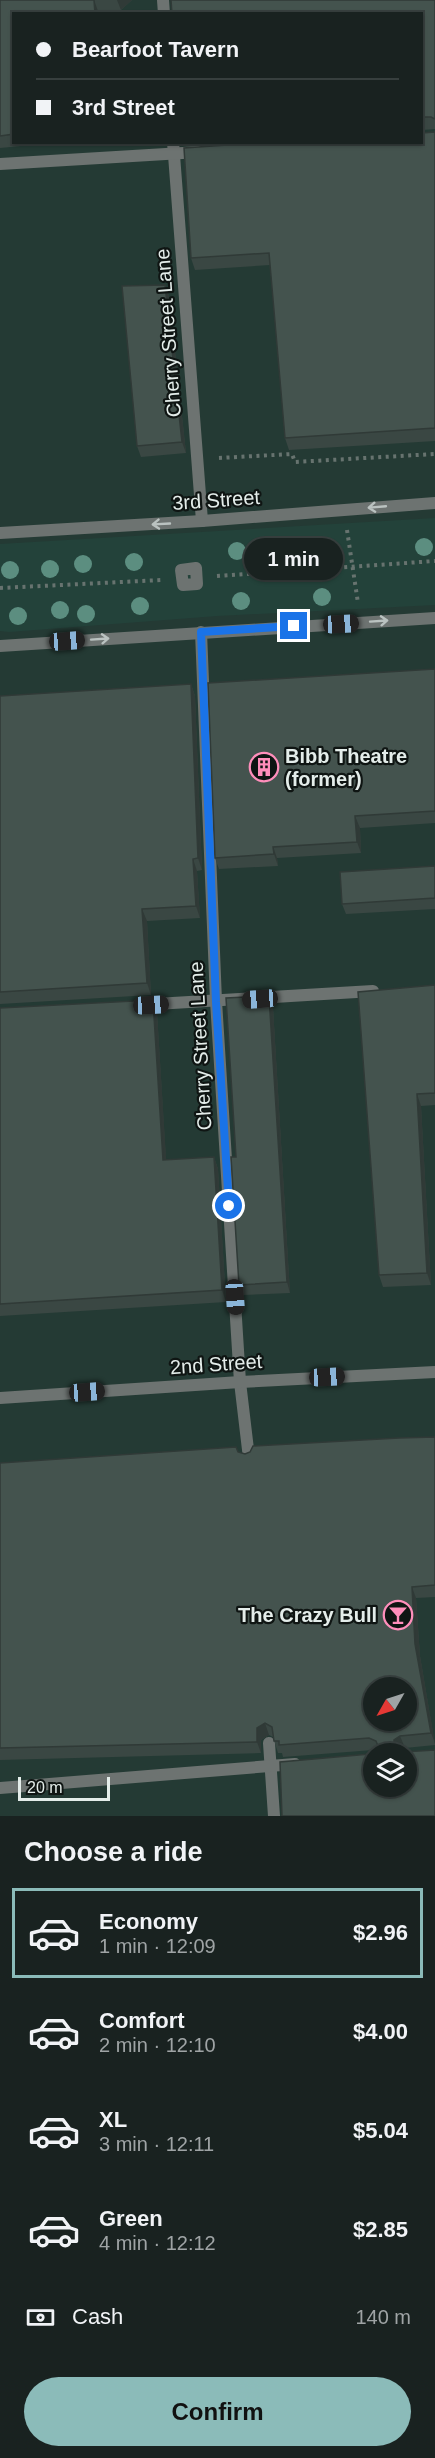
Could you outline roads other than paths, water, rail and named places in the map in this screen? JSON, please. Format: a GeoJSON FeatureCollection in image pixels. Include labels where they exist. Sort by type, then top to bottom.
{"type":"FeatureCollection","features":[{"type":"Feature","properties":{"kind":"street"},"geometry":{"type":"LineString","coordinates":[[0,164],[174,148],[208,152]]}},
{"type":"Feature","properties":{"kind":"street","name":"Cherry Street Lane"},"geometry":{"type":"LineString","coordinates":[[174,148],[202,521]]}},
{"type":"Feature","properties":{"kind":"street","name":"3rd Street"},"geometry":{"type":"LineString","coordinates":[[0,533],[202,521],[435,502]]}},
{"type":"Feature","properties":{"kind":"street"},"geometry":{"type":"LineString","coordinates":[[0,646],[435,618]]}},
{"type":"Feature","properties":{"kind":"street","name":"Cherry Street Lane"},"geometry":{"type":"LineString","coordinates":[[201,632],[216,1002],[240,1382],[249,1458]]}},
{"type":"Feature","properties":{"kind":"street"},"geometry":{"type":"LineString","coordinates":[[125,1006],[389,990]]}},
{"type":"Feature","properties":{"kind":"street","name":"2nd Street"},"geometry":{"type":"LineString","coordinates":[[0,1398],[435,1372]]}},
{"type":"Feature","properties":{"kind":"street"},"geometry":{"type":"LineString","coordinates":[[269,1743],[274,1816]]}},
{"type":"Feature","properties":{"kind":"street"},"geometry":{"type":"LineString","coordinates":[[0,1788],[306,1763]]}},
{"type":"Feature","properties":{"kind":"place","name":"Bibb Theatre (former)"},"geometry":{"type":"Point","coordinates":[264,767]}},
{"type":"Feature","properties":{"kind":"place","name":"The Crazy Bull"},"geometry":{"type":"Point","coordinates":[398,1615]}}]}
